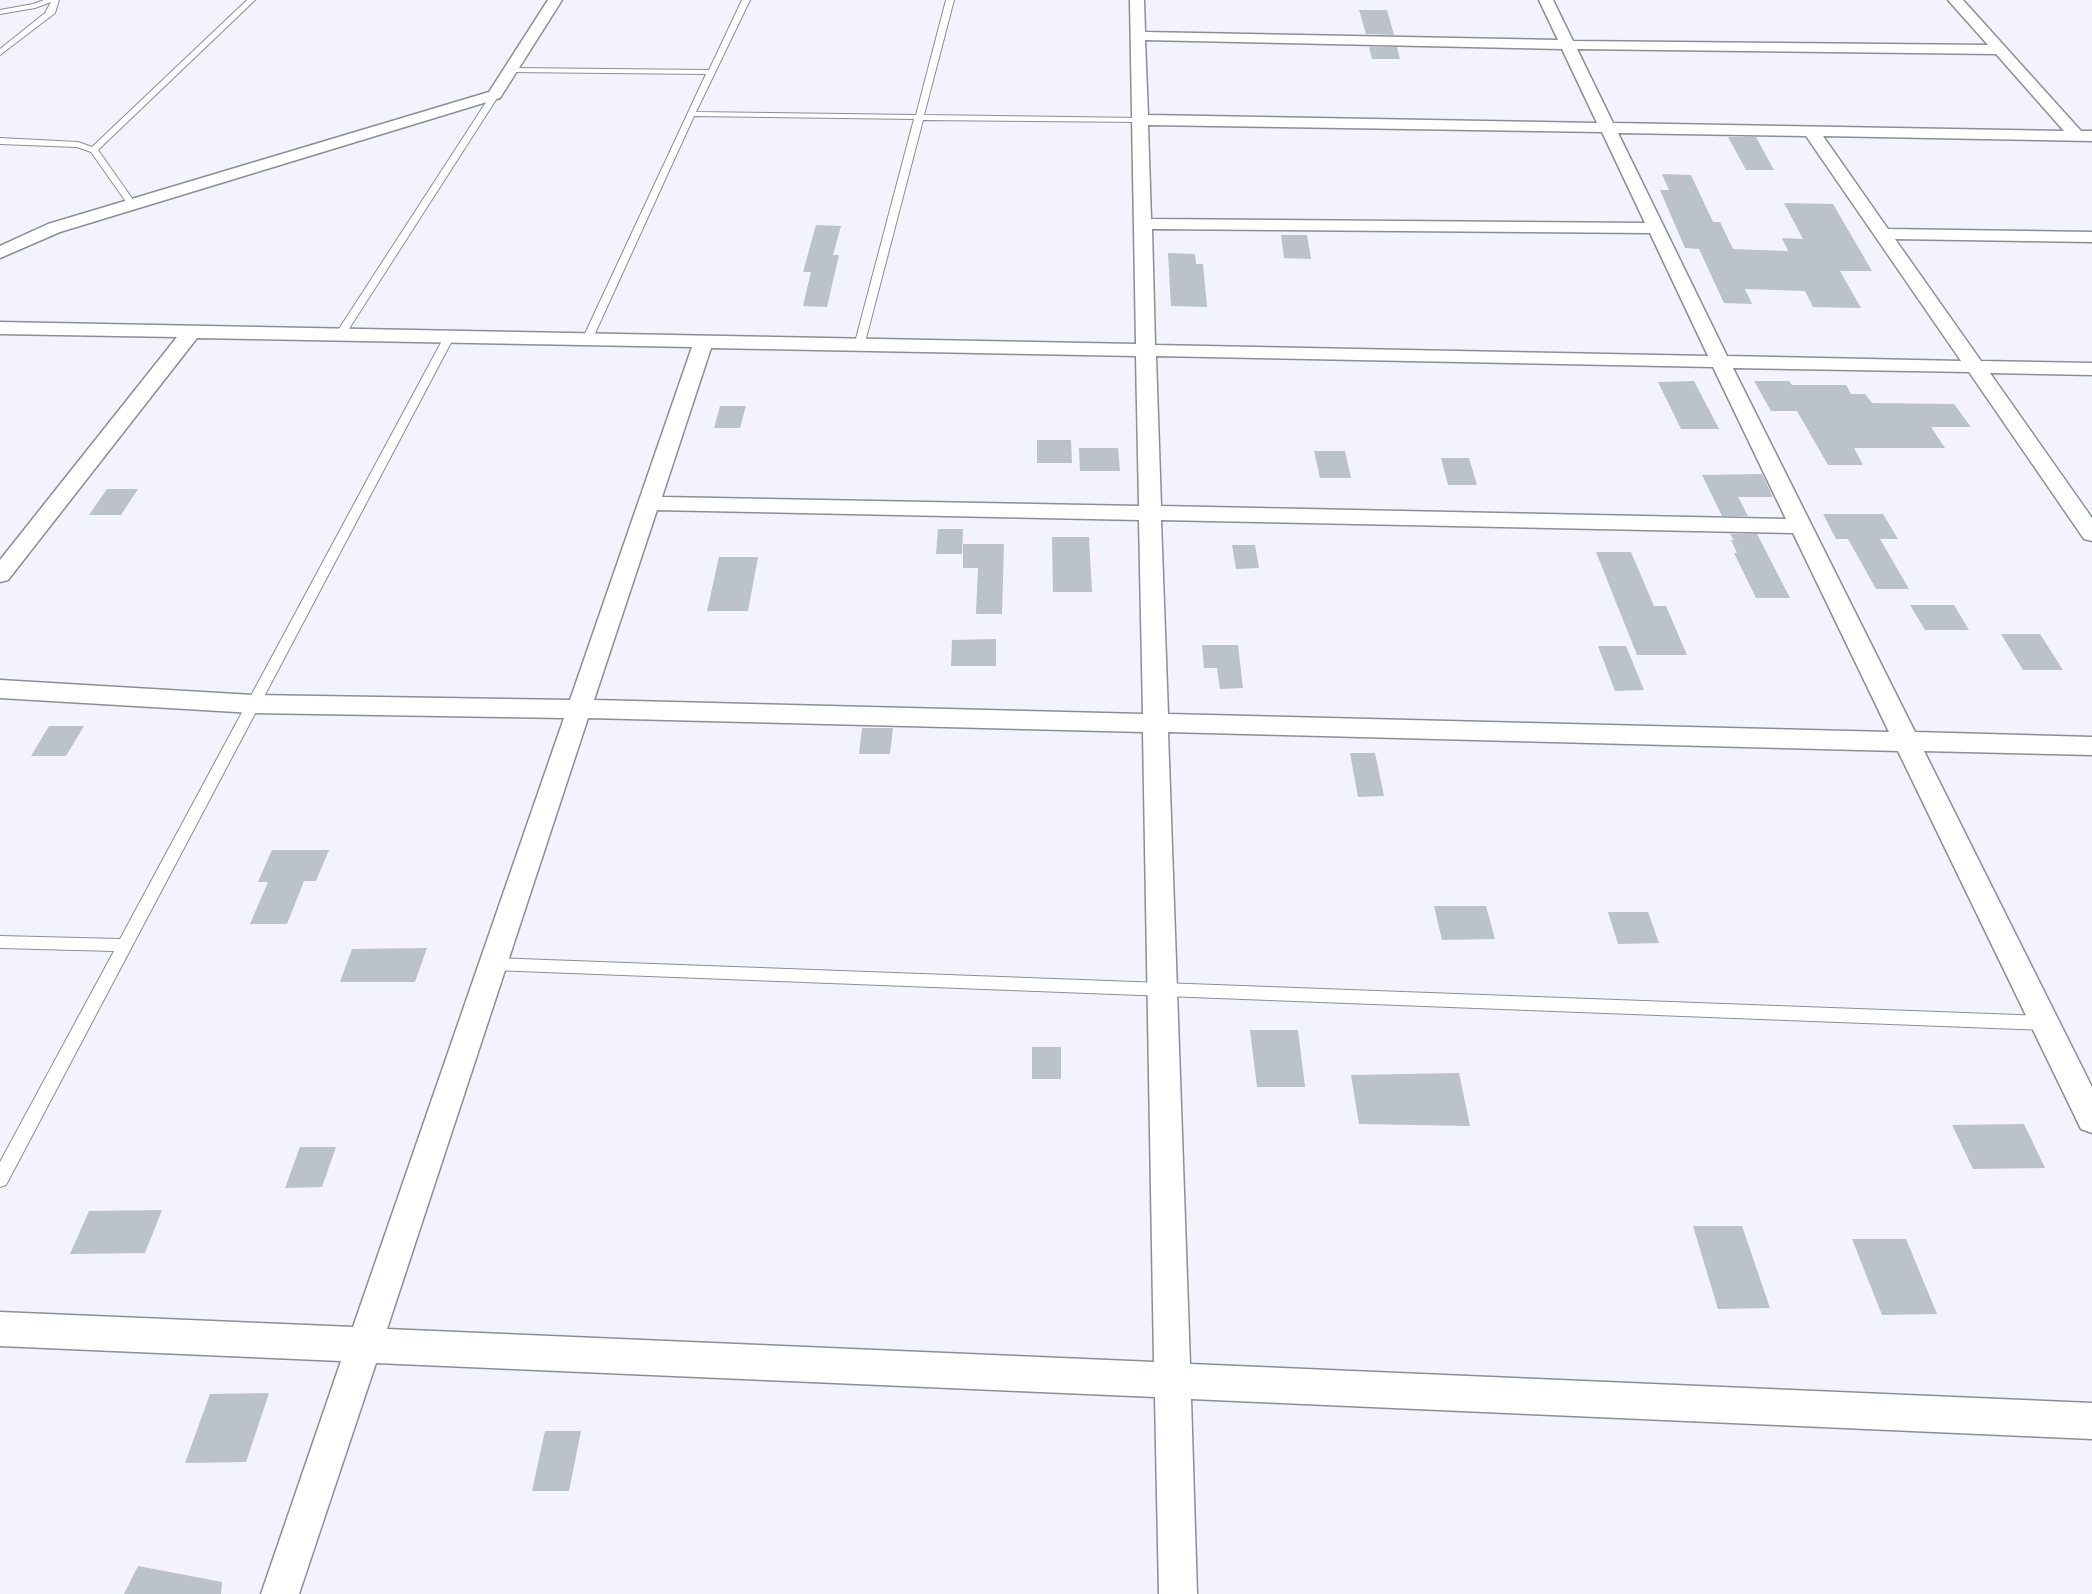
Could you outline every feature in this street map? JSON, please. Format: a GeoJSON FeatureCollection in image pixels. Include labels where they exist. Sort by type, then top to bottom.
{"type":"FeatureCollection","features":[{"type":"Feature","properties":{"kind":"street"},"geometry":{"type":"LineString","coordinates":[[0,253],[54,228],[495,95],[555,0]]}},
{"type":"Feature","properties":{"kind":"street"},"geometry":{"type":"LineString","coordinates":[[1137,0],[1178,1594]]}},
{"type":"Feature","properties":{"kind":"street"},"geometry":{"type":"LineString","coordinates":[[1546,0],[1721,363],[2092,1118]]}},
{"type":"Feature","properties":{"kind":"street"},"geometry":{"type":"LineString","coordinates":[[1955,0],[2000,50],[2085,136]]}},
{"type":"Feature","properties":{"kind":"street"},"geometry":{"type":"LineString","coordinates":[[1137,36],[1568,45],[2000,50]]}},
{"type":"Feature","properties":{"kind":"street"},"geometry":{"type":"LineString","coordinates":[[1140,120],[2085,136]]}},
{"type":"Feature","properties":{"kind":"street"},"geometry":{"type":"LineString","coordinates":[[1811,131],[2092,534]]}},
{"type":"Feature","properties":{"kind":"street"},"geometry":{"type":"LineString","coordinates":[[1143,224],[1656,228]]}},
{"type":"Feature","properties":{"kind":"street"},"geometry":{"type":"LineString","coordinates":[[1883,234],[2092,237]]}},
{"type":"Feature","properties":{"kind":"street"},"geometry":{"type":"LineString","coordinates":[[0,328],[1721,363],[1975,366],[2092,370]]}},
{"type":"Feature","properties":{"kind":"street"},"geometry":{"type":"LineString","coordinates":[[0,576],[192,332]]}},
{"type":"Feature","properties":{"kind":"street"},"geometry":{"type":"LineString","coordinates":[[280,1594],[703,342]]}},
{"type":"Feature","properties":{"kind":"street"},"geometry":{"type":"LineString","coordinates":[[649,503],[1802,526]]}},
{"type":"Feature","properties":{"kind":"street"},"geometry":{"type":"LineString","coordinates":[[0,689],[253,704],[580,708],[2092,746]]}},
{"type":"Feature","properties":{"kind":"street"},"geometry":{"type":"LineString","coordinates":[[0,1329],[2092,1421]]}},
{"type":"Feature","properties":{"kind":"lane"},"geometry":{"type":"LineString","coordinates":[[0,12],[35,6],[50,0]]}},
{"type":"Feature","properties":{"kind":"lane"},"geometry":{"type":"LineString","coordinates":[[0,53],[52,11],[55,0]]}},
{"type":"Feature","properties":{"kind":"lane"},"geometry":{"type":"LineString","coordinates":[[94,150],[251,0]]}},
{"type":"Feature","properties":{"kind":"lane"},"geometry":{"type":"LineString","coordinates":[[588,340],[691,114],[746,0]]}},
{"type":"Feature","properties":{"kind":"lane"},"geometry":{"type":"LineString","coordinates":[[859,346],[950,0]]}},
{"type":"Feature","properties":{"kind":"lane"},"geometry":{"type":"LineString","coordinates":[[511,70],[711,72]]}},
{"type":"Feature","properties":{"kind":"lane"},"geometry":{"type":"LineString","coordinates":[[340,335],[495,95]]}},
{"type":"Feature","properties":{"kind":"lane"},"geometry":{"type":"LineString","coordinates":[[691,114],[1140,120]]}},
{"type":"Feature","properties":{"kind":"lane"},"geometry":{"type":"LineString","coordinates":[[0,141],[78,145],[94,150],[132,204]]}},
{"type":"Feature","properties":{"kind":"lane"},"geometry":{"type":"LineString","coordinates":[[0,1178],[449,337]]}},
{"type":"Feature","properties":{"kind":"lane"},"geometry":{"type":"LineString","coordinates":[[0,942],[125,944]]}},
{"type":"Feature","properties":{"kind":"lane"},"geometry":{"type":"LineString","coordinates":[[493,964],[2045,1023]]}},
{"type":"Feature","properties":{"kind":"building"},"geometry":{"type":"Polygon","coordinates":[[[1359,10],[1387,10],[1394,35],[1366,34],[1359,10]]]}},
{"type":"Feature","properties":{"kind":"building"},"geometry":{"type":"Polygon","coordinates":[[[1369,47],[1397,47],[1400,59],[1372,59],[1369,47]]]}},
{"type":"Feature","properties":{"kind":"building"},"geometry":{"type":"Polygon","coordinates":[[[1728,137],[1756,137],[1774,170],[1746,170],[1728,137]]]}},
{"type":"Feature","properties":{"kind":"building"},"geometry":{"type":"Polygon","coordinates":[[[1662,174],[1691,175],[1713,222],[1720,222],[1733,249],[1788,251],[1782,238],[1803,239],[1784,203],[1833,204],[1872,271],[1840,271],[1861,308],[1813,307],[1805,291],[1745,289],[1752,304],[1724,303],[1699,249],[1685,248],[1660,190],[1669,190],[1662,174]]]}},
{"type":"Feature","properties":{"kind":"building"},"geometry":{"type":"Polygon","coordinates":[[[816,225],[841,226],[833,255],[839,255],[827,307],[803,306],[811,272],[803,272],[816,225]]]}},
{"type":"Feature","properties":{"kind":"building"},"geometry":{"type":"Polygon","coordinates":[[[1281,235],[1307,235],[1311,259],[1284,258],[1281,235]]]}},
{"type":"Feature","properties":{"kind":"building"},"geometry":{"type":"Polygon","coordinates":[[[1168,253],[1195,254],[1196,264],[1203,264],[1207,307],[1171,306],[1168,253]]]}},
{"type":"Feature","properties":{"kind":"building"},"geometry":{"type":"Polygon","coordinates":[[[1694,381],[1719,429],[1681,429],[1658,382],[1694,381]]]}},
{"type":"Feature","properties":{"kind":"building"},"geometry":{"type":"Polygon","coordinates":[[[1754,381],[1789,381],[1792,385],[1846,385],[1851,394],[1865,394],[1872,403],[1954,404],[1971,427],[1931,427],[1945,448],[1854,448],[1863,465],[1828,465],[1797,411],[1771,411],[1754,381]]]}},
{"type":"Feature","properties":{"kind":"building"},"geometry":{"type":"Polygon","coordinates":[[[720,406],[746,406],[740,428],[714,428],[720,406]]]}},
{"type":"Feature","properties":{"kind":"building"},"geometry":{"type":"Polygon","coordinates":[[[1037,440],[1071,440],[1072,463],[1037,463],[1037,440]]]}},
{"type":"Feature","properties":{"kind":"building"},"geometry":{"type":"Polygon","coordinates":[[[1079,448],[1118,448],[1120,471],[1080,471],[1079,448]]]}},
{"type":"Feature","properties":{"kind":"building"},"geometry":{"type":"Polygon","coordinates":[[[1314,451],[1345,451],[1351,478],[1320,478],[1314,451]]]}},
{"type":"Feature","properties":{"kind":"building"},"geometry":{"type":"Polygon","coordinates":[[[1441,458],[1469,458],[1477,485],[1448,485],[1441,458]]]}},
{"type":"Feature","properties":{"kind":"building"},"geometry":{"type":"Polygon","coordinates":[[[1762,474],[1773,497],[1738,497],[1748,516],[1722,516],[1702,475],[1762,474]]]}},
{"type":"Feature","properties":{"kind":"building"},"geometry":{"type":"Polygon","coordinates":[[[107,489],[138,489],[121,515],[89,515],[107,489]]]}},
{"type":"Feature","properties":{"kind":"building"},"geometry":{"type":"Polygon","coordinates":[[[1823,514],[1883,514],[1898,539],[1880,539],[1909,589],[1876,589],[1848,539],[1836,539],[1823,514]]]}},
{"type":"Feature","properties":{"kind":"building"},"geometry":{"type":"Polygon","coordinates":[[[938,529],[963,529],[962,554],[936,554],[938,529]]]}},
{"type":"Feature","properties":{"kind":"building"},"geometry":{"type":"Polygon","coordinates":[[[1730,534],[1757,534],[1790,598],[1756,598],[1734,553],[1737,553],[1731,540],[1734,540],[1730,534]]]}},
{"type":"Feature","properties":{"kind":"building"},"geometry":{"type":"Polygon","coordinates":[[[1052,537],[1089,537],[1092,592],[1053,592],[1052,537]]]}},
{"type":"Feature","properties":{"kind":"building"},"geometry":{"type":"Polygon","coordinates":[[[963,544],[1004,544],[1002,614],[976,614],[978,568],[963,568],[963,544]]]}},
{"type":"Feature","properties":{"kind":"building"},"geometry":{"type":"Polygon","coordinates":[[[1232,545],[1255,545],[1259,568],[1236,569],[1232,545]]]}},
{"type":"Feature","properties":{"kind":"building"},"geometry":{"type":"Polygon","coordinates":[[[1596,552],[1631,552],[1654,606],[1666,606],[1687,655],[1637,655],[1596,552]]]}},
{"type":"Feature","properties":{"kind":"building"},"geometry":{"type":"Polygon","coordinates":[[[719,557],[758,557],[748,611],[707,611],[719,557]]]}},
{"type":"Feature","properties":{"kind":"building"},"geometry":{"type":"Polygon","coordinates":[[[1910,605],[1954,605],[1969,630],[1925,630],[1910,605]]]}},
{"type":"Feature","properties":{"kind":"building"},"geometry":{"type":"Polygon","coordinates":[[[2001,634],[2040,634],[2063,670],[2023,670],[2001,634]]]}},
{"type":"Feature","properties":{"kind":"building"},"geometry":{"type":"Polygon","coordinates":[[[996,639],[996,666],[951,666],[952,640],[996,639]]]}},
{"type":"Feature","properties":{"kind":"building"},"geometry":{"type":"Polygon","coordinates":[[[1202,645],[1238,645],[1243,688],[1220,689],[1217,668],[1204,668],[1202,645]]]}},
{"type":"Feature","properties":{"kind":"building"},"geometry":{"type":"Polygon","coordinates":[[[1598,646],[1626,646],[1644,690],[1615,691],[1598,646]]]}},
{"type":"Feature","properties":{"kind":"building"},"geometry":{"type":"Polygon","coordinates":[[[49,726],[84,726],[66,756],[31,756],[49,726]]]}},
{"type":"Feature","properties":{"kind":"building"},"geometry":{"type":"Polygon","coordinates":[[[862,728],[893,728],[890,754],[859,754],[862,728]]]}},
{"type":"Feature","properties":{"kind":"building"},"geometry":{"type":"Polygon","coordinates":[[[1350,753],[1375,753],[1384,796],[1358,797],[1350,753]]]}},
{"type":"Feature","properties":{"kind":"building"},"geometry":{"type":"Polygon","coordinates":[[[272,850],[329,850],[316,881],[304,881],[287,924],[250,924],[268,882],[258,882],[272,850]]]}},
{"type":"Feature","properties":{"kind":"building"},"geometry":{"type":"Polygon","coordinates":[[[1434,906],[1486,906],[1495,939],[1442,940],[1434,906]]]}},
{"type":"Feature","properties":{"kind":"building"},"geometry":{"type":"Polygon","coordinates":[[[1608,912],[1648,912],[1659,943],[1618,944],[1608,912]]]}},
{"type":"Feature","properties":{"kind":"building"},"geometry":{"type":"Polygon","coordinates":[[[427,948],[415,982],[340,982],[352,949],[427,948]]]}},
{"type":"Feature","properties":{"kind":"building"},"geometry":{"type":"Polygon","coordinates":[[[1250,1030],[1298,1030],[1305,1087],[1257,1087],[1250,1030]]]}},
{"type":"Feature","properties":{"kind":"building"},"geometry":{"type":"Polygon","coordinates":[[[1032,1047],[1061,1047],[1061,1079],[1032,1079],[1032,1047]]]}},
{"type":"Feature","properties":{"kind":"building"},"geometry":{"type":"Polygon","coordinates":[[[1459,1073],[1470,1126],[1359,1124],[1351,1075],[1459,1073]]]}},
{"type":"Feature","properties":{"kind":"building"},"geometry":{"type":"Polygon","coordinates":[[[2024,1124],[2045,1168],[1973,1169],[1952,1125],[2024,1124]]]}},
{"type":"Feature","properties":{"kind":"building"},"geometry":{"type":"Polygon","coordinates":[[[300,1147],[336,1147],[322,1187],[285,1188],[300,1147]]]}},
{"type":"Feature","properties":{"kind":"building"},"geometry":{"type":"Polygon","coordinates":[[[162,1210],[145,1253],[70,1254],[89,1211],[162,1210]]]}},
{"type":"Feature","properties":{"kind":"building"},"geometry":{"type":"Polygon","coordinates":[[[1693,1226],[1742,1226],[1770,1308],[1718,1309],[1693,1226]]]}},
{"type":"Feature","properties":{"kind":"building"},"geometry":{"type":"Polygon","coordinates":[[[1852,1239],[1906,1239],[1937,1314],[1882,1315],[1852,1239]]]}},
{"type":"Feature","properties":{"kind":"building"},"geometry":{"type":"Polygon","coordinates":[[[269,1393],[246,1462],[185,1463],[210,1394],[269,1393]]]}},
{"type":"Feature","properties":{"kind":"building"},"geometry":{"type":"Polygon","coordinates":[[[545,1431],[581,1431],[569,1491],[532,1491],[545,1431]]]}},
{"type":"Feature","properties":{"kind":"building"},"geometry":{"type":"Polygon","coordinates":[[[138,1566],[222,1582],[221,1594],[124,1594],[138,1566]]]}}]}
